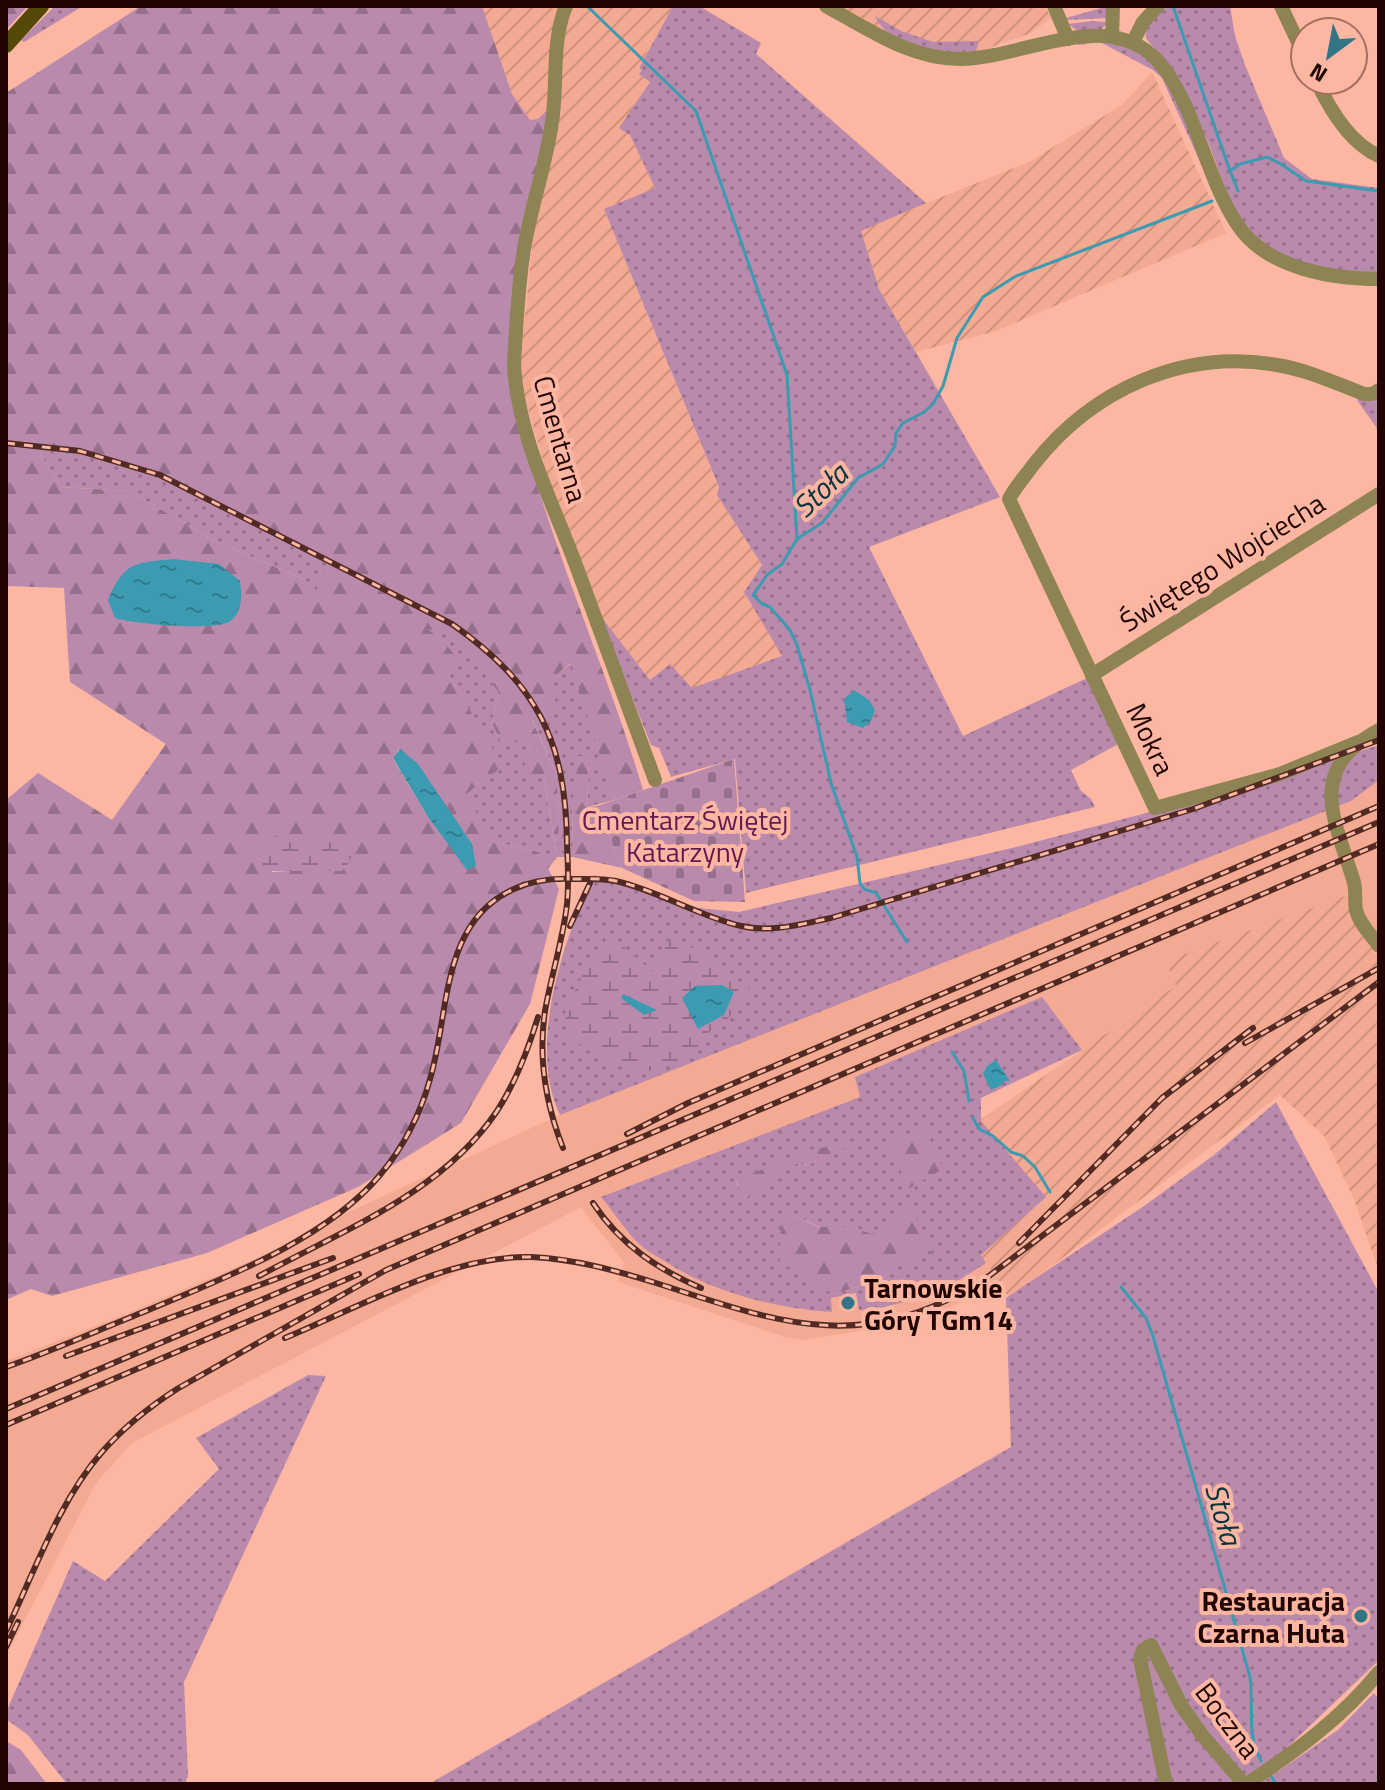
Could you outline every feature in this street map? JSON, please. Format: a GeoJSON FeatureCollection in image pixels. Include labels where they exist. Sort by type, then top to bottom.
{"type":"FeatureCollection","features":[{"type":"Feature","properties":{"kind":"main road"},"geometry":{"type":"LineString","coordinates":[[6,45],[41,6]]}},
{"type":"Feature","properties":{"kind":"street","name":"Cmentarna"},"geometry":{"type":"LineString","coordinates":[[566,6],[557,42],[552,125],[524,251],[515,384],[519,408],[544,485],[655,780]]}},
{"type":"Feature","properties":{"kind":"street"},"geometry":{"type":"LineString","coordinates":[[826,6],[901,46],[939,57],[986,57],[1089,35],[1112,36],[1133,42],[1151,53],[1174,83],[1231,214],[1250,240],[1270,255],[1297,266],[1378,281]]}},
{"type":"Feature","properties":{"kind":"street"},"geometry":{"type":"LineString","coordinates":[[1054,6],[1068,39]]}},
{"type":"Feature","properties":{"kind":"street"},"geometry":{"type":"LineString","coordinates":[[1112,36],[1113,6]]}},
{"type":"Feature","properties":{"kind":"street"},"geometry":{"type":"LineString","coordinates":[[1133,42],[1143,22],[1158,6]]}},
{"type":"Feature","properties":{"kind":"street"},"geometry":{"type":"LineString","coordinates":[[1324,96],[1332,112],[1355,140],[1379,156]]}},
{"type":"Feature","properties":{"kind":"street","name":"Mokra"},"geometry":{"type":"LineString","coordinates":[[1358,742],[1280,774],[1155,808],[1009,499],[1058,434],[1118,391],[1161,372],[1188,365],[1249,362],[1304,371],[1364,394],[1379,390]]}},
{"type":"Feature","properties":{"kind":"street","name":"Świętego Wojciecha"},"geometry":{"type":"LineString","coordinates":[[1092,675],[1379,494]]}},
{"type":"Feature","properties":{"kind":"street"},"geometry":{"type":"LineString","coordinates":[[1379,730],[1358,742],[1345,756],[1333,786],[1332,813],[1354,881],[1357,913],[1379,946]]}},
{"type":"Feature","properties":{"kind":"street","name":"Boczna"},"geometry":{"type":"LineString","coordinates":[[1166,1784],[1140,1659],[1143,1650],[1151,1645],[1181,1705],[1202,1735],[1245,1784]]}},
{"type":"Feature","properties":{"kind":"street"},"geometry":{"type":"LineString","coordinates":[[1245,1784],[1321,1732],[1378,1675]]}},
{"type":"Feature","properties":{"kind":"shaded area"},"geometry":{"type":"Polygon","coordinates":[[[482,6],[673,6],[639,67],[650,81],[630,134],[655,188],[604,209],[719,488],[717,495],[762,565],[744,592],[782,656],[692,689],[650,680],[599,614],[550,484],[520,382],[533,237],[558,123],[530,120],[512,94],[482,6]]]}},
{"type":"Feature","properties":{"kind":"shaded area"},"geometry":{"type":"Polygon","coordinates":[[[836,6],[1045,6],[1051,18],[1029,34],[974,53],[898,39],[836,6]]]}},
{"type":"Feature","properties":{"kind":"shaded area"},"geometry":{"type":"Polygon","coordinates":[[[1152,72],[1226,233],[996,331],[916,352],[879,289],[860,230],[1031,161],[1122,105],[1152,72]]]}},
{"type":"Feature","properties":{"kind":"shaded area"},"geometry":{"type":"Polygon","coordinates":[[[1379,780],[1379,960],[1369,939],[1165,961],[1176,986],[1082,1050],[1054,1013],[898,1083],[602,1197],[637,1243],[673,1267],[714,1287],[832,1312],[831,1298],[857,1293],[860,1309],[873,1310],[939,1293],[986,1263],[998,1281],[955,1305],[913,1322],[803,1340],[785,1337],[618,1282],[624,1263],[581,1207],[132,1443],[96,1483],[6,1656],[6,1361],[260,1257],[342,1215],[560,1115],[1351,801],[1379,780]]]}},
{"type":"Feature","properties":{"kind":"shaded area"},"geometry":{"type":"Polygon","coordinates":[[[1349,895],[1379,960],[1379,1272],[1354,1199],[1324,1136],[1280,1095],[1009,1298],[981,1255],[980,1120],[1176,986],[1165,961],[1349,895]]]}},
{"type":"Feature","properties":{"kind":"green space"},"geometry":{"type":"Polygon","coordinates":[[[6,6],[28,6],[6,30],[6,6]]]}},
{"type":"Feature","properties":{"kind":"green space"},"geometry":{"type":"Polygon","coordinates":[[[55,6],[83,6],[24,42],[21,40],[55,6]]]}},
{"type":"Feature","properties":{"kind":"green space"},"geometry":{"type":"Polygon","coordinates":[[[141,6],[482,6],[512,94],[530,120],[538,119],[548,109],[508,370],[513,403],[554,537],[643,790],[614,800],[571,663],[554,681],[553,714],[532,720],[556,773],[559,813],[557,857],[544,777],[532,780],[523,767],[531,753],[526,736],[503,746],[492,723],[499,693],[470,652],[451,637],[428,629],[457,658],[449,675],[503,766],[466,794],[492,841],[539,852],[559,889],[530,1004],[461,1123],[358,1187],[207,1253],[52,1296],[31,1289],[6,1300],[6,800],[38,773],[112,820],[166,744],[70,682],[64,588],[6,586],[6,93],[141,6]],[[35,445],[61,487],[129,491],[217,542],[301,578],[316,590],[329,562],[160,475],[80,451],[35,445]],[[399,749],[393,759],[428,817],[468,870],[399,749]],[[302,839],[264,851],[259,859],[272,872],[290,871],[321,839],[302,839]]]}},
{"type":"Feature","properties":{"kind":"green space"},"geometry":{"type":"Polygon","coordinates":[[[673,6],[699,6],[761,43],[756,54],[926,203],[861,231],[879,289],[1000,497],[869,547],[963,736],[1087,678],[1120,743],[1071,770],[1081,791],[1095,807],[746,893],[735,759],[671,777],[659,748],[651,745],[599,614],[650,680],[670,664],[692,688],[782,656],[744,592],[762,565],[717,495],[719,487],[604,209],[655,188],[630,135],[619,128],[650,82],[639,74],[642,70],[639,68],[673,6]]]}},
{"type":"Feature","properties":{"kind":"green space"},"geometry":{"type":"Polygon","coordinates":[[[1108,6],[1109,18],[1066,18],[1108,6]]]}},
{"type":"Feature","properties":{"kind":"green space"},"geometry":{"type":"Polygon","coordinates":[[[1168,6],[1230,6],[1235,36],[1245,65],[1284,158],[1312,179],[1379,188],[1379,272],[1341,270],[1303,263],[1269,247],[1242,221],[1227,194],[1208,142],[1185,93],[1169,66],[1146,38],[1149,24],[1168,6]]]}},
{"type":"Feature","properties":{"kind":"green space"},"geometry":{"type":"Polygon","coordinates":[[[875,16],[901,31],[933,42],[979,41],[976,51],[948,52],[918,47],[892,36],[875,16]]]}},
{"type":"Feature","properties":{"kind":"green space"},"geometry":{"type":"Polygon","coordinates":[[[1108,22],[1101,30],[1078,31],[1068,24],[1108,22]]]}},
{"type":"Feature","properties":{"kind":"green space"},"geometry":{"type":"Polygon","coordinates":[[[1096,40],[1126,45],[1139,51],[1159,69],[1179,104],[1233,226],[1223,212],[1162,78],[1100,42],[1077,43],[1096,40]]]}},
{"type":"Feature","properties":{"kind":"green space"},"geometry":{"type":"Polygon","coordinates":[[[1357,397],[1379,397],[1379,431],[1357,400],[1357,397]]]}},
{"type":"Feature","properties":{"kind":"green space"},"geometry":{"type":"Polygon","coordinates":[[[35,445],[80,451],[160,475],[330,562],[316,591],[301,578],[217,542],[129,491],[61,487],[35,445]]]}},
{"type":"Feature","properties":{"kind":"green space"},"geometry":{"type":"Polygon","coordinates":[[[426,628],[451,637],[470,652],[499,693],[492,723],[503,745],[526,735],[531,753],[544,777],[556,852],[559,813],[556,773],[532,719],[553,714],[553,681],[572,663],[614,800],[587,807],[589,757],[572,803],[573,857],[557,857],[548,869],[539,852],[492,841],[465,794],[502,766],[449,675],[426,628]]]}},
{"type":"Feature","properties":{"kind":"green space"},"geometry":{"type":"Polygon","coordinates":[[[1379,745],[1379,780],[1351,801],[560,1115],[551,1088],[547,1058],[548,1026],[561,962],[594,875],[698,908],[739,912],[1016,847],[1254,785],[1379,745]]]}},
{"type":"Feature","properties":{"kind":"green space"},"geometry":{"type":"Polygon","coordinates":[[[579,756],[589,757],[587,807],[597,806],[622,868],[573,857],[572,803],[579,756]]]}},
{"type":"Feature","properties":{"kind":"green space","name":"Cmentarz Świętej Katarzyny"},"geometry":{"type":"Polygon","coordinates":[[[734,759],[745,902],[694,901],[622,868],[597,806],[734,759]]]}},
{"type":"Feature","properties":{"kind":"green space"},"geometry":{"type":"Polygon","coordinates":[[[276,836],[352,844],[349,862],[342,871],[264,871],[259,858],[269,840],[276,836]]]}},
{"type":"Feature","properties":{"kind":"green space"},"geometry":{"type":"Polygon","coordinates":[[[608,938],[653,972],[669,940],[701,951],[715,968],[750,988],[727,1020],[705,1035],[696,1049],[666,1067],[638,1074],[602,1059],[568,1037],[565,1011],[592,956],[608,938]]]}},
{"type":"Feature","properties":{"kind":"green space"},"geometry":{"type":"Polygon","coordinates":[[[1042,997],[1082,1050],[981,1098],[981,1121],[1046,1197],[981,1255],[986,1263],[939,1293],[873,1310],[859,1310],[856,1293],[831,1298],[832,1312],[787,1307],[743,1296],[680,1271],[638,1244],[601,1197],[860,1097],[855,1077],[1042,997]],[[862,1140],[736,1182],[745,1197],[797,1163],[808,1165],[862,1140]],[[907,1209],[872,1234],[853,1227],[820,1227],[796,1216],[781,1248],[780,1260],[834,1294],[882,1279],[897,1266],[907,1209]]]}},
{"type":"Feature","properties":{"kind":"green space"},"geometry":{"type":"Polygon","coordinates":[[[1276,1102],[1379,1293],[1379,1660],[1249,1784],[429,1784],[1011,1447],[1006,1298],[1144,1206],[1214,1155],[1276,1102]]]}},
{"type":"Feature","properties":{"kind":"green space"},"geometry":{"type":"Polygon","coordinates":[[[925,1128],[943,1169],[909,1188],[887,1143],[925,1128]]]}},
{"type":"Feature","properties":{"kind":"green space"},"geometry":{"type":"Polygon","coordinates":[[[866,1139],[808,1165],[797,1163],[745,1198],[736,1181],[805,1151],[866,1139]]]}},
{"type":"Feature","properties":{"kind":"green space"},"geometry":{"type":"Polygon","coordinates":[[[907,1208],[915,1214],[931,1255],[897,1266],[882,1279],[834,1294],[809,1283],[780,1260],[781,1218],[796,1216],[819,1227],[853,1227],[872,1234],[907,1208]]]}},
{"type":"Feature","properties":{"kind":"green space"},"geometry":{"type":"Polygon","coordinates":[[[308,1375],[326,1376],[184,1682],[188,1776],[185,1784],[67,1784],[28,1735],[6,1719],[6,1712],[73,1561],[105,1581],[219,1469],[196,1438],[308,1375]]]}},
{"type":"Feature","properties":{"kind":"green space"},"geometry":{"type":"Polygon","coordinates":[[[1374,1693],[1379,1700],[1379,1784],[1260,1784],[1338,1730],[1374,1693]]]}},
{"type":"Feature","properties":{"kind":"green space"},"geometry":{"type":"Polygon","coordinates":[[[6,1741],[21,1750],[47,1784],[6,1784],[6,1741]]]}},
{"type":"Feature","properties":{"kind":"water"},"geometry":{"type":"Polygon","coordinates":[[[173,559],[219,564],[240,581],[240,603],[234,618],[220,625],[191,626],[115,618],[108,600],[125,571],[140,564],[173,559]]]}},
{"type":"Feature","properties":{"kind":"water"},"geometry":{"type":"Polygon","coordinates":[[[854,690],[869,700],[875,710],[871,721],[863,728],[847,722],[844,699],[854,690]]]}},
{"type":"Feature","properties":{"kind":"water"},"geometry":{"type":"Polygon","coordinates":[[[400,749],[418,764],[472,844],[476,866],[467,870],[428,817],[393,758],[400,749]]]}},
{"type":"Feature","properties":{"kind":"water"},"geometry":{"type":"Polygon","coordinates":[[[722,985],[734,992],[724,1015],[698,1029],[682,998],[695,986],[722,985]]]}},
{"type":"Feature","properties":{"kind":"water"},"geometry":{"type":"Polygon","coordinates":[[[623,994],[657,1010],[644,1015],[621,998],[623,994]]]}},
{"type":"Feature","properties":{"kind":"water"},"geometry":{"type":"Polygon","coordinates":[[[996,1060],[1010,1081],[1004,1081],[991,1090],[983,1074],[987,1066],[996,1060]]]}},
{"type":"Feature","properties":{"kind":"waterway"},"geometry":{"type":"LineString","coordinates":[[587,6],[696,111],[787,375],[797,539]]}},
{"type":"Feature","properties":{"kind":"waterway"},"geometry":{"type":"LineString","coordinates":[[1173,6],[1230,171]]}},
{"type":"Feature","properties":{"kind":"waterway","name":"Stoła"},"geometry":{"type":"LineString","coordinates":[[1238,191],[1230,171],[1240,164],[1267,157],[1306,181],[1379,191]]}},
{"type":"Feature","properties":{"kind":"waterway","name":"Stoła"},"geometry":{"type":"LineString","coordinates":[[907,942],[876,893],[864,889],[860,883],[857,857],[831,783],[797,645],[790,630],[770,607],[753,595],[767,575],[782,564],[797,539],[822,523],[858,478],[883,464],[895,446],[896,433],[903,423],[933,404],[943,386],[957,338],[983,297],[1016,276],[1212,201]]}},
{"type":"Feature","properties":{"kind":"waterway","name":"Stoła"},"geometry":{"type":"LineString","coordinates":[[952,1052],[964,1071],[969,1101]]}},
{"type":"Feature","properties":{"kind":"waterway","name":"Stoła"},"geometry":{"type":"LineString","coordinates":[[973,1118],[979,1129],[1035,1167],[1050,1192]]}},
{"type":"Feature","properties":{"kind":"waterway","name":"Stoła"},"geometry":{"type":"LineString","coordinates":[[1121,1287],[1146,1318],[1153,1336],[1250,1677],[1252,1730],[1261,1761]]}},
{"type":"Feature","properties":{"kind":"waterway","name":"Stoła"},"geometry":{"type":"LineString","coordinates":[[1271,1776],[1276,1784]]}},
{"type":"Feature","properties":{"kind":"railway"},"geometry":{"type":"LineString","coordinates":[[6,443],[80,451],[160,475],[452,624],[506,669],[525,693],[553,745],[565,807],[567,904],[545,1011],[542,1046],[548,1098],[563,1148]]}},
{"type":"Feature","properties":{"kind":"railway"},"geometry":{"type":"LineString","coordinates":[[6,1367],[236,1272],[301,1239],[357,1199],[396,1153],[422,1105],[460,946],[472,923],[490,904],[514,889],[551,879],[611,880],[741,926],[764,929],[798,925],[831,918],[1193,809],[1379,740]]}},
{"type":"Feature","properties":{"kind":"railway"},"geometry":{"type":"LineString","coordinates":[[627,1134],[688,1103],[1379,806]]}},
{"type":"Feature","properties":{"kind":"railway"},"geometry":{"type":"LineString","coordinates":[[6,1409],[1379,822]]}},
{"type":"Feature","properties":{"kind":"railway"},"geometry":{"type":"LineString","coordinates":[[6,1631],[60,1515],[87,1471],[128,1426],[177,1389],[386,1270],[1379,844]]}},
{"type":"Feature","properties":{"kind":"railway"},"geometry":{"type":"LineString","coordinates":[[570,926],[590,883]]}},
{"type":"Feature","properties":{"kind":"railway"},"geometry":{"type":"LineString","coordinates":[[1245,1043],[1379,968]]}},
{"type":"Feature","properties":{"kind":"railway"},"geometry":{"type":"LineString","coordinates":[[285,1338],[374,1298],[438,1274],[469,1264],[531,1257],[610,1270],[781,1320],[819,1325],[857,1325],[896,1319],[937,1305],[981,1282],[1379,982]]}},
{"type":"Feature","properties":{"kind":"railway"},"geometry":{"type":"LineString","coordinates":[[259,1276],[389,1207],[448,1165],[474,1140],[504,1100],[521,1066],[538,1017]]}},
{"type":"Feature","properties":{"kind":"railway"},"geometry":{"type":"LineString","coordinates":[[1019,1243],[1162,1098],[1253,1028]]}},
{"type":"Feature","properties":{"kind":"railway"},"geometry":{"type":"LineString","coordinates":[[593,1203],[627,1243],[669,1272],[701,1288]]}},
{"type":"Feature","properties":{"kind":"railway"},"geometry":{"type":"LineString","coordinates":[[66,1356],[333,1258]]}},
{"type":"Feature","properties":{"kind":"railway"},"geometry":{"type":"LineString","coordinates":[[6,1425],[359,1274]]}},
{"type":"Feature","properties":{"kind":"railway"},"geometry":{"type":"LineString","coordinates":[[6,1647],[18,1622]]}},
{"type":"Feature","properties":{"kind":"place","name":"Tarnowskie Góry TGm14"},"geometry":{"type":"Point","coordinates":[848,1303]}},
{"type":"Feature","properties":{"kind":"place","name":"Restauracja Czarna Huta"},"geometry":{"type":"Point","coordinates":[1361,1616]}}]}
